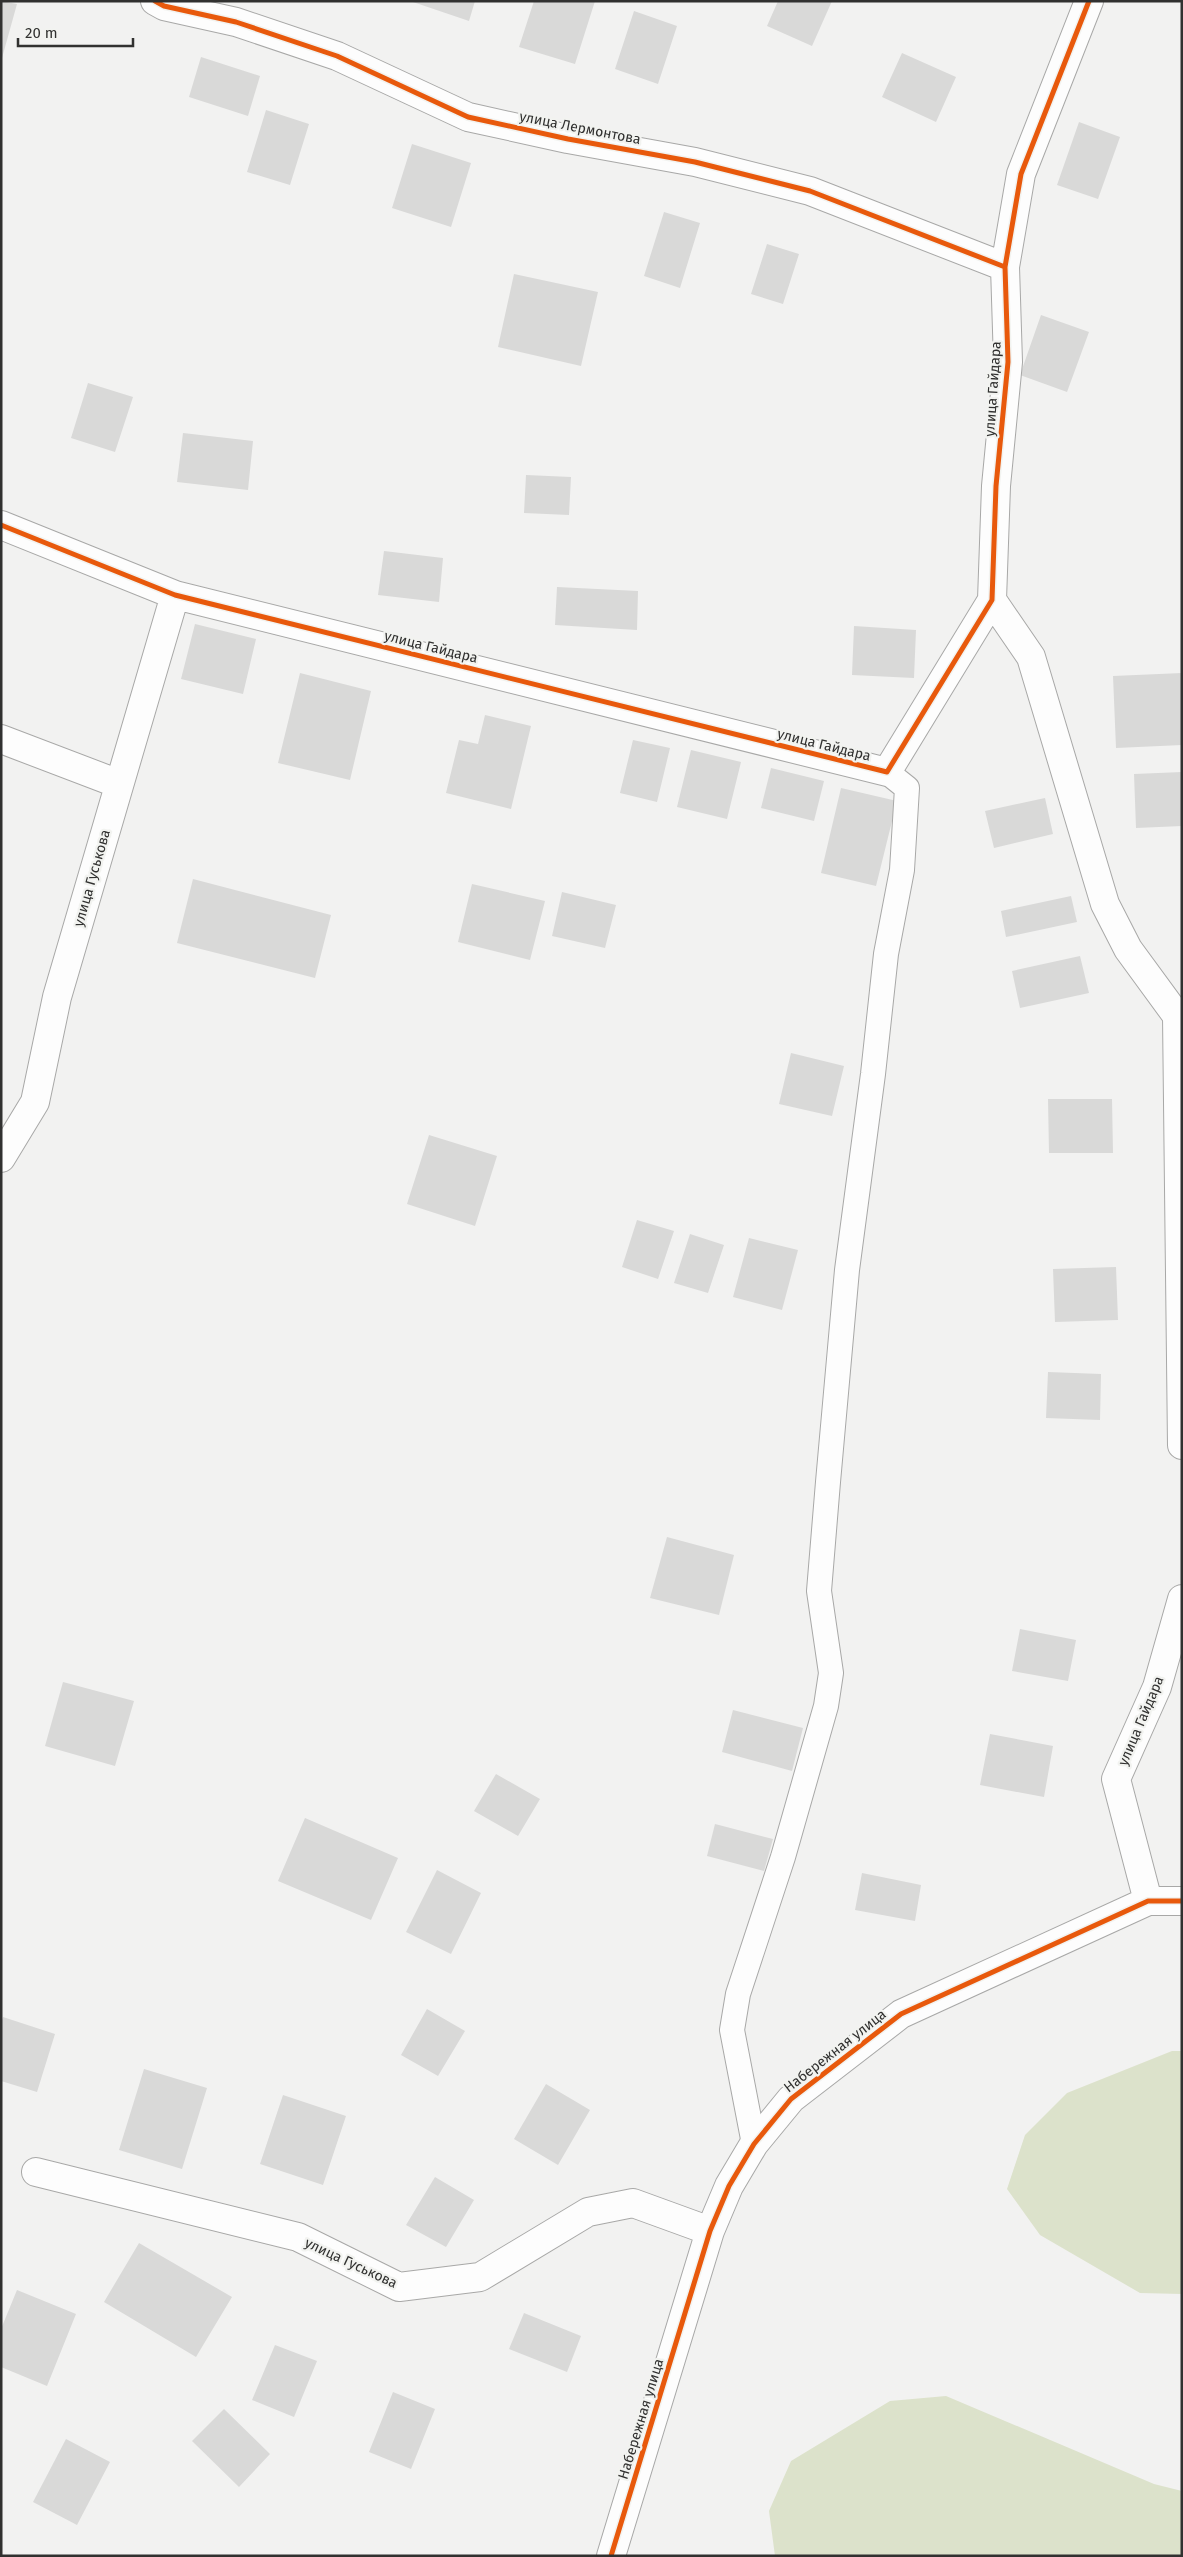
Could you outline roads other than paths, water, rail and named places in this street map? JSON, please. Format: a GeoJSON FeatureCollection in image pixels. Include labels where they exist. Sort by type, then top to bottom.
{"type":"FeatureCollection","features":[{"type":"Feature","properties":{"kind":"street","name":"улица Лермонтова"},"geometry":{"type":"LineString","coordinates":[[155,1],[164,6],[236,22],[337,56],[468,117],[568,139],[695,162],[810,191],[1005,268]]}},
{"type":"Feature","properties":{"kind":"street","name":"улица Гайдара"},"geometry":{"type":"LineString","coordinates":[[1,525],[175,595],[887,772],[992,600],[996,486],[1008,362],[1005,268],[1021,174],[1088,1]]}},
{"type":"Feature","properties":{"kind":"street","name":"улица Гуськова"},"geometry":{"type":"LineString","coordinates":[[1,1158],[35,1102],[57,997],[175,595]]}},
{"type":"Feature","properties":{"kind":"street"},"geometry":{"type":"LineString","coordinates":[[992,600],[1031,657],[1105,904],[1128,949],[1180,1015],[1182,1445]]}},
{"type":"Feature","properties":{"kind":"street"},"geometry":{"type":"LineString","coordinates":[[1,739],[119,784]]}},
{"type":"Feature","properties":{"kind":"street","name":"улица Гайдара"},"geometry":{"type":"LineString","coordinates":[[1148,1901],[1116,1779],[1158,1687],[1182,1600]]}},
{"type":"Feature","properties":{"kind":"street","name":"Набережная улица"},"geometry":{"type":"LineString","coordinates":[[611,2556],[710,2231],[729,2186],[754,2144],[791,2099],[901,2014],[1148,1901],[1182,1901]]}},
{"type":"Feature","properties":{"kind":"street","name":"улица Гуськова"},"geometry":{"type":"LineString","coordinates":[[36,2172],[298,2238],[399,2287],[480,2278],[588,2212],[633,2203],[710,2231]]}},
{"type":"Feature","properties":{"kind":"lane"},"geometry":{"type":"LineString","coordinates":[[754,2144],[732,2030],[738,1994],[783,1857],[826,1706],[831,1673],[819,1591],[842,1328],[886,954],[902,870],[907,788],[887,772]]}}]}
